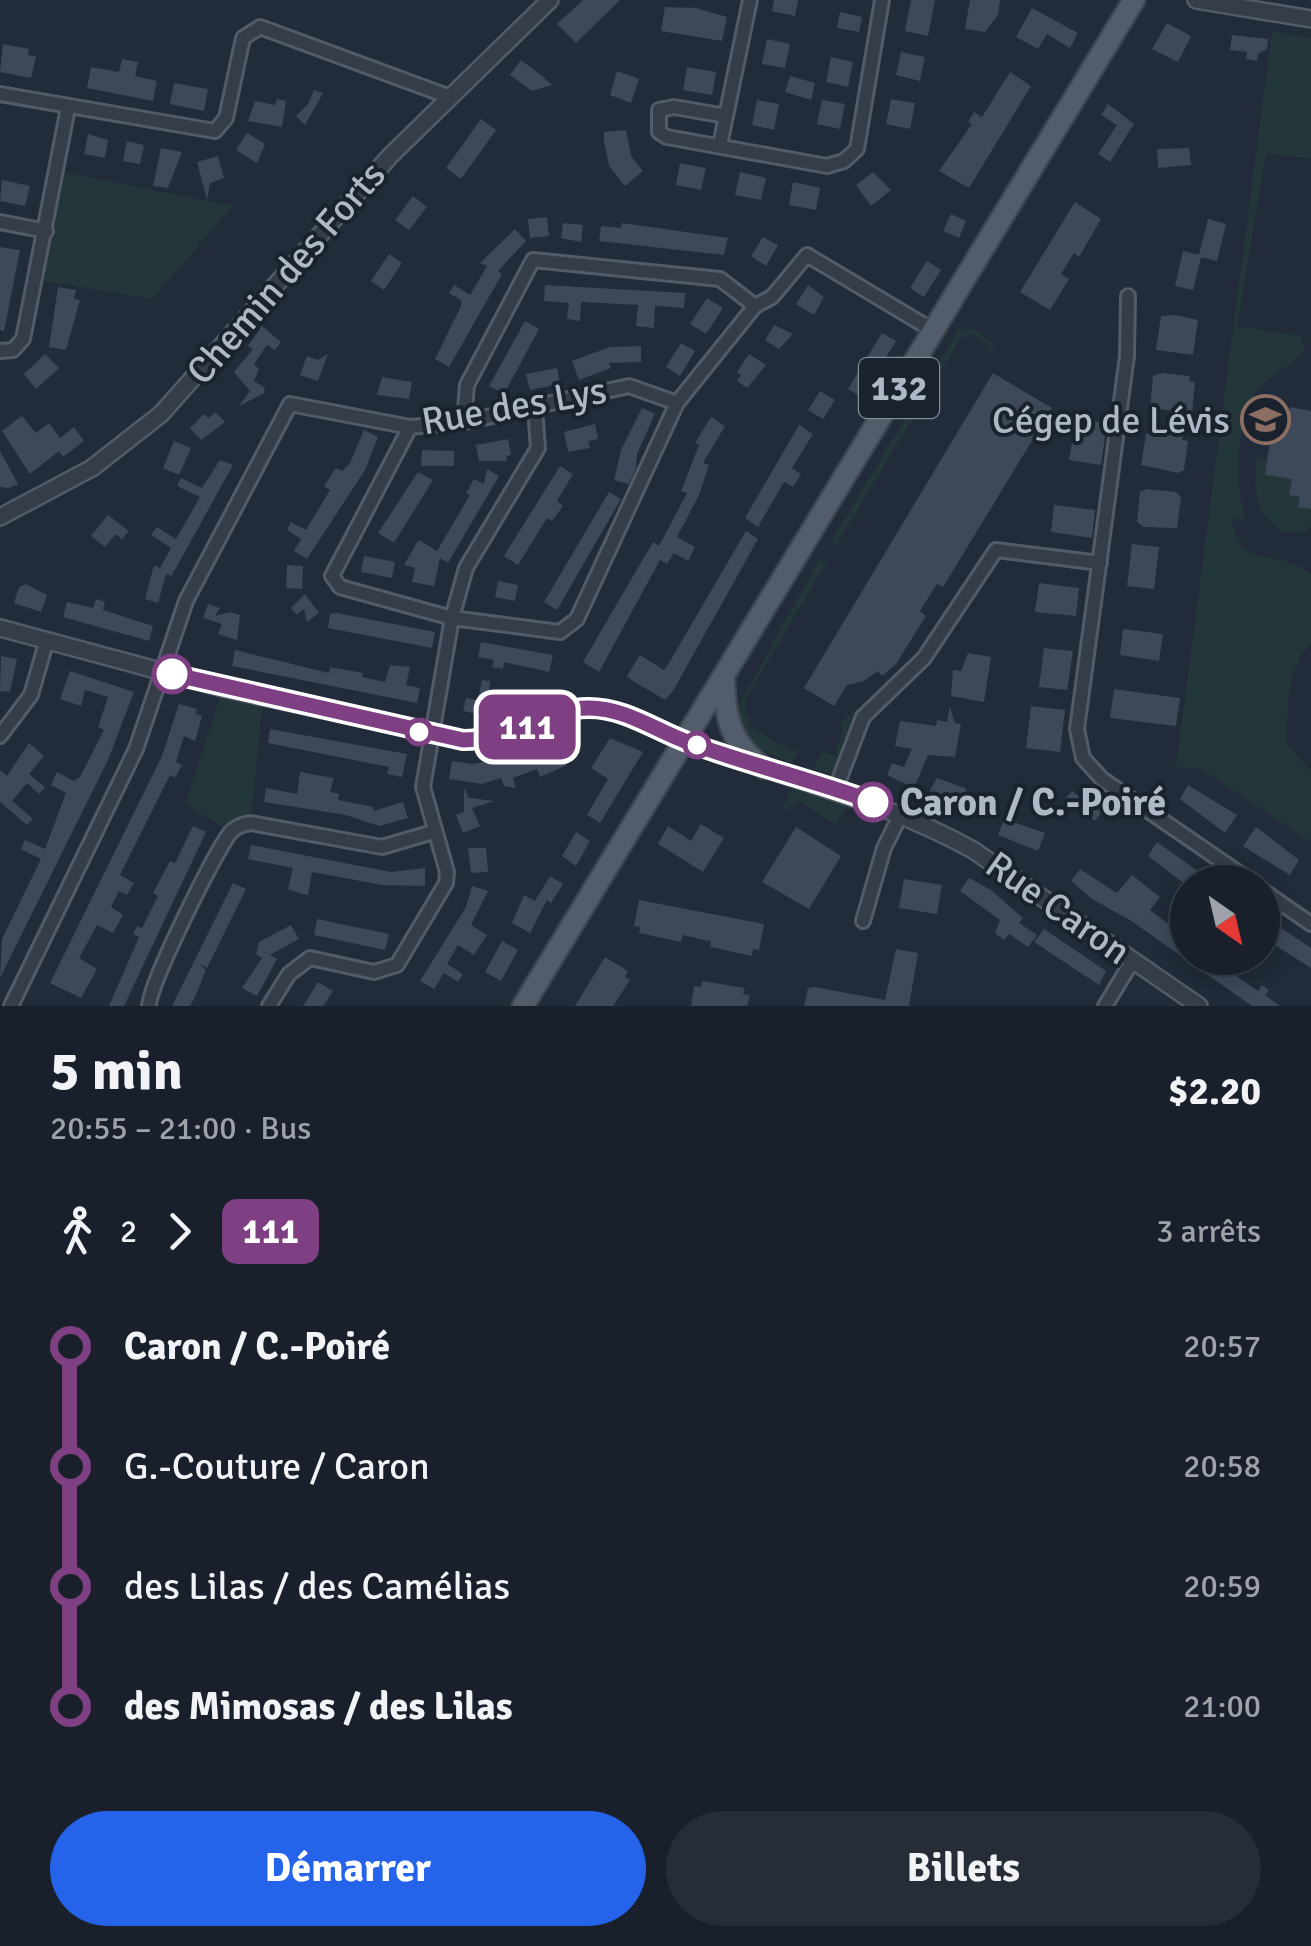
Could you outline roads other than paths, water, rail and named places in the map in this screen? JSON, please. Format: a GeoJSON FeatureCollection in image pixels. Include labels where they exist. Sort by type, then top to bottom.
{"type":"FeatureCollection","features":[{"type":"Feature","properties":{"kind":"main road","name":"132"},"geometry":{"type":"LineString","coordinates":[[523,1006],[1134,0]]}},
{"type":"Feature","properties":{"kind":"main road"},"geometry":{"type":"LineString","coordinates":[[724,677],[730,732],[746,755],[764,768]]}},
{"type":"Feature","properties":{"kind":"street","name":"Chemin des Forts"},"geometry":{"type":"LineString","coordinates":[[0,516],[92,468],[161,414],[337,213],[550,0]]}},
{"type":"Feature","properties":{"kind":"street"},"geometry":{"type":"LineString","coordinates":[[720,145],[750,0]]}},
{"type":"Feature","properties":{"kind":"street"},"geometry":{"type":"LineString","coordinates":[[726,116],[674,107],[659,110],[656,116],[660,132],[667,136],[827,166],[844,161],[858,150],[882,0]]}},
{"type":"Feature","properties":{"kind":"street"},"geometry":{"type":"LineString","coordinates":[[1196,0],[1311,20]]}},
{"type":"Feature","properties":{"kind":"street"},"geometry":{"type":"LineString","coordinates":[[0,94],[215,131],[226,118],[243,38],[260,27],[450,97]]}},
{"type":"Feature","properties":{"kind":"street"},"geometry":{"type":"LineString","coordinates":[[0,352],[13,350],[24,339],[68,108]]}},
{"type":"Feature","properties":{"kind":"street"},"geometry":{"type":"LineString","coordinates":[[0,222],[46,231]]}},
{"type":"Feature","properties":{"kind":"street"},"geometry":{"type":"LineString","coordinates":[[410,427],[332,576],[340,587],[452,618],[551,634],[571,628],[677,403],[755,306],[772,297],[807,255],[934,331]]}},
{"type":"Feature","properties":{"kind":"street"},"geometry":{"type":"LineString","coordinates":[[464,422],[467,385],[533,260],[720,279],[755,306]]}},
{"type":"Feature","properties":{"kind":"street"},"geometry":{"type":"LineString","coordinates":[[1128,296],[1128,356],[1077,729],[1083,758],[1102,779],[1227,865]]}},
{"type":"Feature","properties":{"kind":"street","name":"Rue des Lys"},"geometry":{"type":"LineString","coordinates":[[162,671],[186,600],[290,404],[410,427],[464,422],[629,386],[677,403]]}},
{"type":"Feature","properties":{"kind":"street"},"geometry":{"type":"LineString","coordinates":[[269,1006],[289,974],[310,958],[374,972],[397,965],[446,883],[447,872],[423,787],[452,618],[466,568],[538,448],[535,408]]}},
{"type":"Feature","properties":{"kind":"street"},"geometry":{"type":"LineString","coordinates":[[836,788],[862,717],[924,658],[996,550],[1100,563]]}},
{"type":"Feature","properties":{"kind":"street","name":"Rue Caron"},"geometry":{"type":"LineString","coordinates":[[0,628],[46,643],[463,740],[503,736],[547,717],[590,708],[638,718],[686,741],[836,788],[901,814],[973,850],[1199,1006]]}},
{"type":"Feature","properties":{"kind":"street"},"geometry":{"type":"LineString","coordinates":[[0,736],[31,694],[46,643]]}},
{"type":"Feature","properties":{"kind":"street"},"geometry":{"type":"LineString","coordinates":[[10,1006],[136,749],[162,671]]}},
{"type":"Feature","properties":{"kind":"street"},"geometry":{"type":"LineString","coordinates":[[863,921],[875,874],[901,814]]}},
{"type":"Feature","properties":{"kind":"street"},"geometry":{"type":"LineString","coordinates":[[149,1006],[202,888],[231,832],[240,825],[251,823],[382,846],[433,832]]}},
{"type":"Feature","properties":{"kind":"street"},"geometry":{"type":"LineString","coordinates":[[1280,902],[1311,924]]}},
{"type":"Feature","properties":{"kind":"street"},"geometry":{"type":"LineString","coordinates":[[1105,1006],[1133,960]]}},
{"type":"Feature","properties":{"kind":"place","name":"Cégep de Lévis"},"geometry":{"type":"Point","coordinates":[1265,420]}},
{"type":"Feature","properties":{"kind":"place","name":"Caron / C.-Poiré"},"geometry":{"type":"Point","coordinates":[873,802]}}]}
